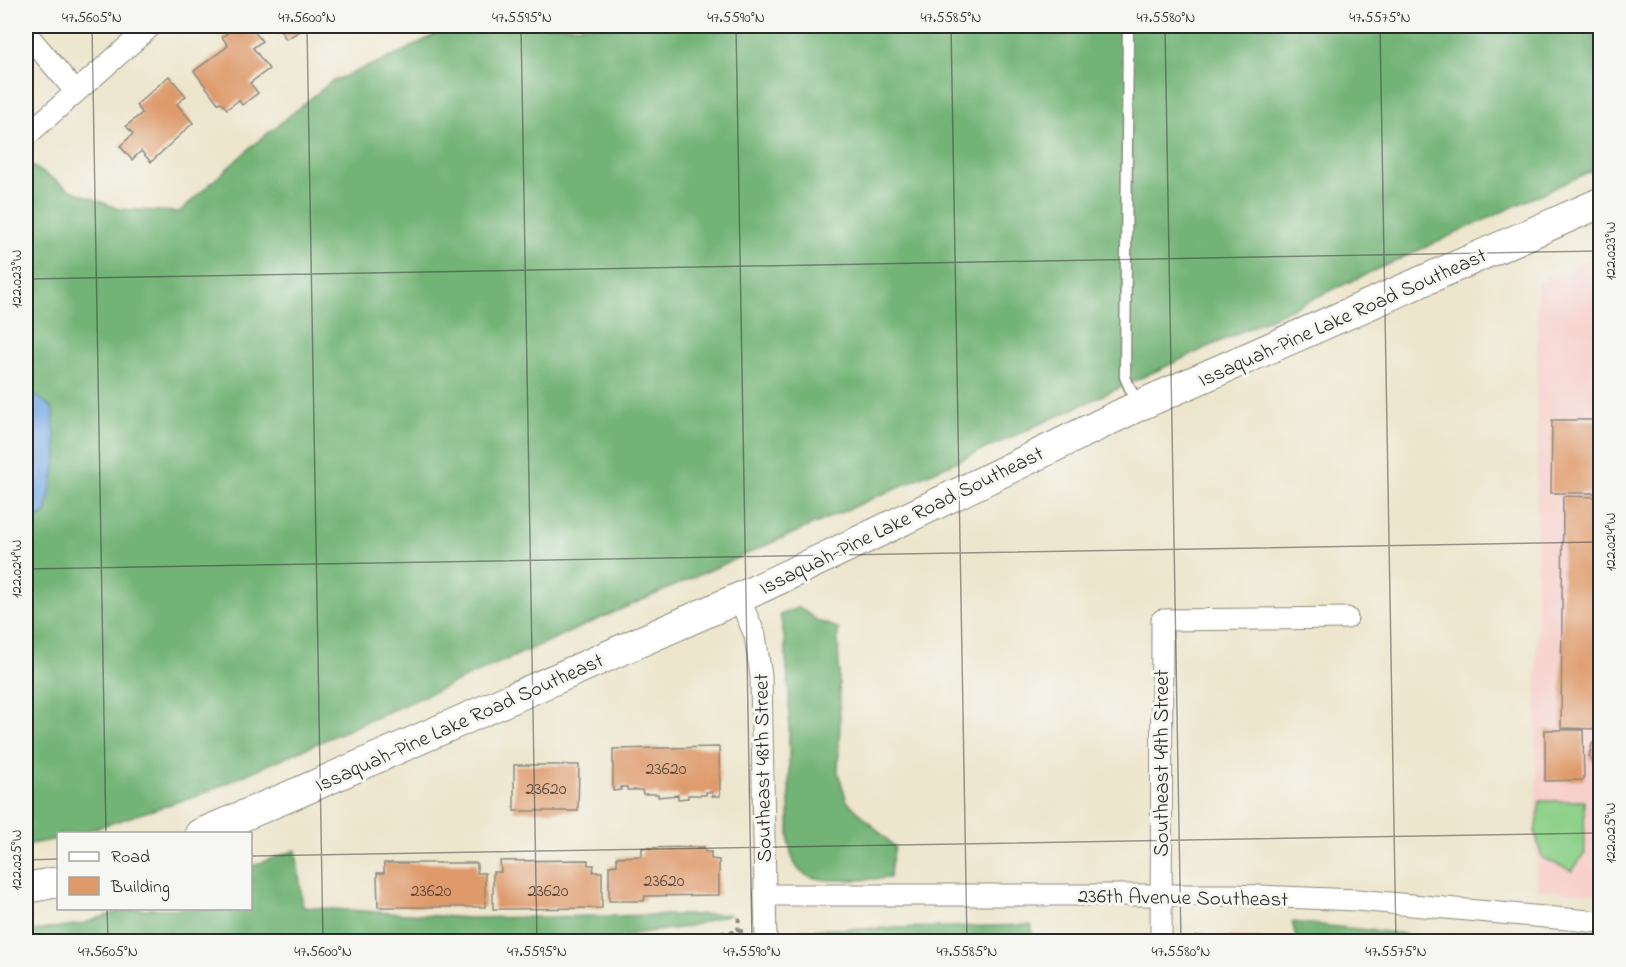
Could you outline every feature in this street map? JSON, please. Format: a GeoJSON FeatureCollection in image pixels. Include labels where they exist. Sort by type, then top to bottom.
{"type":"FeatureCollection","features":[{"type":"Feature","properties":{"kind":"main road","name":"Issaquah-Pine Lake Road Southeast"},"geometry":{"type":"LineString","coordinates":[[205,832],[739,598],[1138,406],[1600,203]]}},
{"type":"Feature","properties":{"kind":"main road"},"geometry":{"type":"LineString","coordinates":[[26,888],[57,882]]}},
{"type":"Feature","properties":{"kind":"street"},"geometry":{"type":"LineString","coordinates":[[26,136],[152,26]]}},
{"type":"Feature","properties":{"kind":"street"},"geometry":{"type":"LineString","coordinates":[[26,33],[75,91]]}},
{"type":"Feature","properties":{"kind":"street","name":"Southeast 48th Street"},"geometry":{"type":"LineString","coordinates":[[739,598],[755,635],[761,676],[766,935]]}},
{"type":"Feature","properties":{"kind":"street","name":"Southeast 49th Street"},"geometry":{"type":"LineString","coordinates":[[1161,942],[1162,620],[1347,618]]}},
{"type":"Feature","properties":{"kind":"street","name":"236th Avenue Southeast"},"geometry":{"type":"LineString","coordinates":[[765,895],[1234,895],[1357,900],[1600,922]]}},
{"type":"Feature","properties":{"kind":"lane"},"geometry":{"type":"LineString","coordinates":[[1128,26],[1125,377],[1138,406]]}},
{"type":"Feature","properties":{"kind":"path"},"geometry":{"type":"LineString","coordinates":[[738,931],[739,915]]}},
{"type":"Feature","properties":{"kind":"path"},"geometry":{"type":"LineString","coordinates":[[631,942],[738,931],[766,935]]}},
{"type":"Feature","properties":{"kind":"shaded area"},"geometry":{"type":"Polygon","coordinates":[[[1600,256],[1600,894],[1536,889],[1537,282],[1600,256]]]}},
{"type":"Feature","properties":{"kind":"green space"},"geometry":{"type":"Polygon","coordinates":[[[451,26],[1600,26],[1600,167],[1012,437],[202,794],[84,832],[57,832],[57,839],[26,845],[26,167],[29,164],[69,189],[119,209],[179,212],[251,147],[331,82],[400,53],[451,26]]]}},
{"type":"Feature","properties":{"kind":"green space"},"geometry":{"type":"Polygon","coordinates":[[[799,607],[818,621],[838,628],[840,721],[838,773],[847,801],[895,847],[890,878],[820,879],[802,873],[793,859],[789,843],[789,692],[780,615],[799,607]]]}},
{"type":"Feature","properties":{"kind":"green space"},"geometry":{"type":"Polygon","coordinates":[[[1540,801],[1584,801],[1585,853],[1572,871],[1542,858],[1535,832],[1540,801]]]}},
{"type":"Feature","properties":{"kind":"green space"},"geometry":{"type":"Polygon","coordinates":[[[296,850],[303,907],[469,918],[731,914],[686,927],[640,933],[601,942],[26,941],[26,932],[81,924],[124,910],[252,910],[252,866],[296,850]]]}},
{"type":"Feature","properties":{"kind":"green space"},"geometry":{"type":"Polygon","coordinates":[[[1292,922],[1405,934],[1405,941],[1297,941],[1292,922]]]}},
{"type":"Feature","properties":{"kind":"green space"},"geometry":{"type":"Polygon","coordinates":[[[1032,925],[1032,941],[798,941],[802,930],[1032,925]]]}},
{"type":"Feature","properties":{"kind":"water"},"geometry":{"type":"Polygon","coordinates":[[[26,388],[52,408],[57,456],[46,513],[26,525],[26,388]]]}},
{"type":"Feature","properties":{"kind":"building"},"geometry":{"type":"Polygon","coordinates":[[[237,26],[250,26],[262,41],[253,48],[269,69],[250,83],[258,93],[242,105],[239,100],[227,109],[221,102],[218,103],[194,71],[228,46],[222,37],[237,26]]]}},
{"type":"Feature","properties":{"kind":"building"},"geometry":{"type":"Polygon","coordinates":[[[272,26],[309,26],[286,39],[279,28],[275,30],[272,26]]]}},
{"type":"Feature","properties":{"kind":"building"},"geometry":{"type":"Polygon","coordinates":[[[169,76],[186,96],[177,104],[193,123],[151,162],[141,151],[132,160],[120,146],[133,134],[126,126],[142,113],[136,105],[169,76]]]}},
{"type":"Feature","properties":{"kind":"building"},"geometry":{"type":"Polygon","coordinates":[[[1552,420],[1600,420],[1600,493],[1551,493],[1552,420]]]}},
{"type":"Feature","properties":{"kind":"building"},"geometry":{"type":"Polygon","coordinates":[[[1563,496],[1600,497],[1600,729],[1561,728],[1563,496]]]}},
{"type":"Feature","properties":{"kind":"building"},"geometry":{"type":"Polygon","coordinates":[[[1545,730],[1583,730],[1584,780],[1545,781],[1545,730]]]}},
{"type":"Feature","properties":{"kind":"building"},"geometry":{"type":"Polygon","coordinates":[[[1600,737],[1600,771],[1589,756],[1592,744],[1600,737]]]}},
{"type":"Feature","properties":{"kind":"building"},"geometry":{"type":"Polygon","coordinates":[[[719,747],[720,796],[712,796],[712,792],[706,792],[706,795],[688,795],[688,798],[678,799],[678,795],[658,797],[658,794],[643,794],[642,790],[627,790],[627,787],[613,791],[613,749],[719,747]]]}},
{"type":"Feature","properties":{"kind":"building"},"geometry":{"type":"Polygon","coordinates":[[[514,765],[579,765],[578,811],[514,811],[514,765]]]}},
{"type":"Feature","properties":{"kind":"building"},"geometry":{"type":"Polygon","coordinates":[[[704,847],[705,852],[711,852],[711,859],[719,860],[719,895],[645,896],[644,901],[609,901],[609,866],[617,865],[617,857],[642,856],[642,848],[704,847]]]}},
{"type":"Feature","properties":{"kind":"building"},"geometry":{"type":"Polygon","coordinates":[[[588,860],[588,865],[594,865],[593,872],[602,872],[602,908],[493,909],[493,872],[501,872],[500,861],[588,860]]]}},
{"type":"Feature","properties":{"kind":"building"},"geometry":{"type":"Polygon","coordinates":[[[384,863],[477,863],[477,873],[485,873],[485,907],[378,907],[377,873],[384,873],[384,863]]]}},
{"type":"Feature","properties":{"kind":"building"},"geometry":{"type":"Polygon","coordinates":[[[1196,936],[1262,938],[1262,942],[1196,942],[1196,936]]]}}]}
